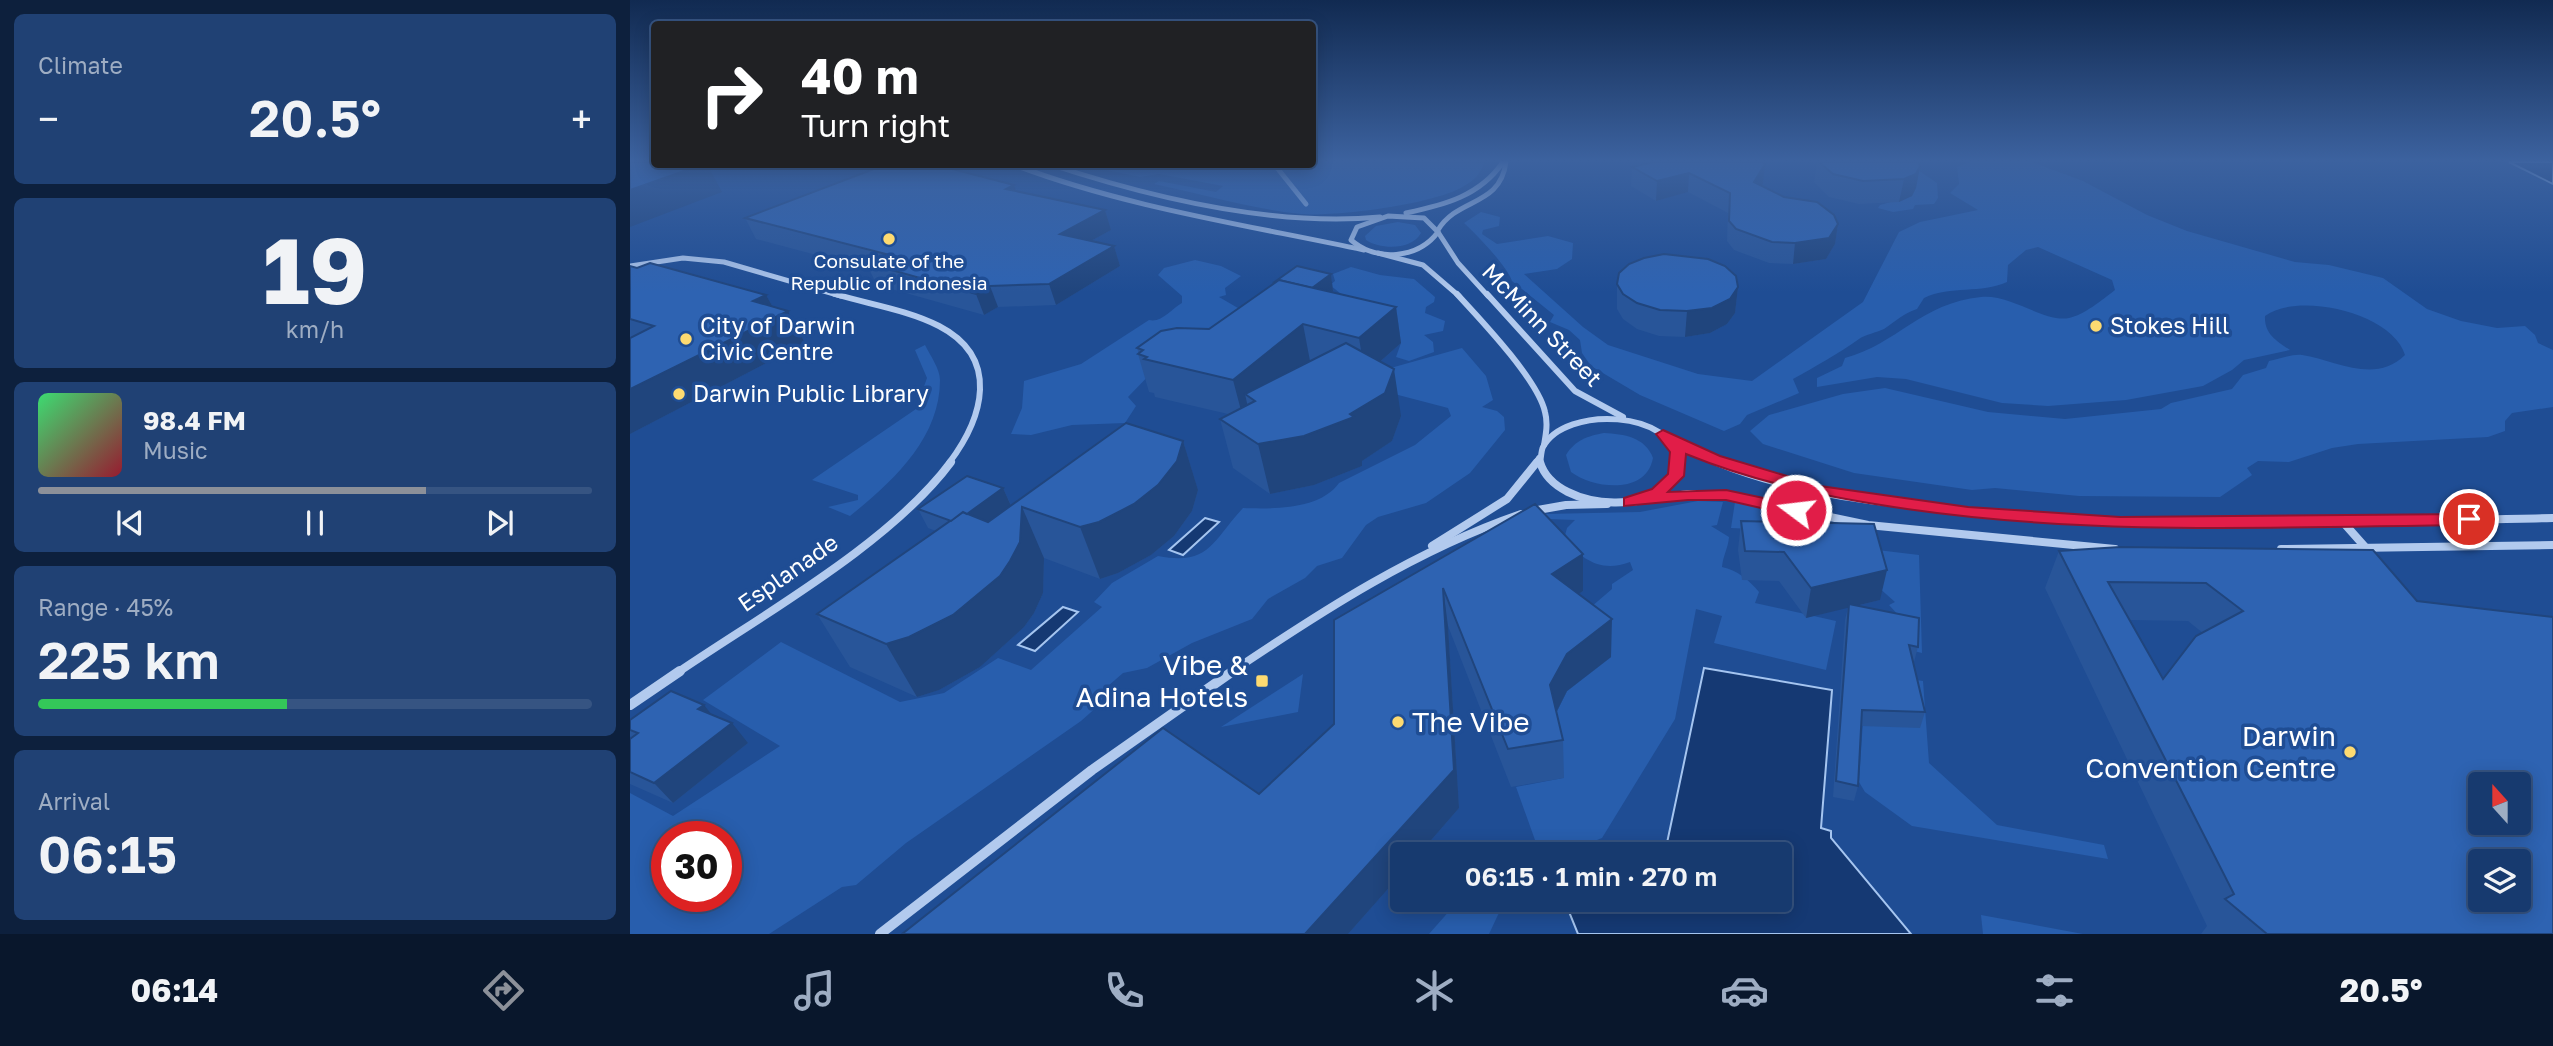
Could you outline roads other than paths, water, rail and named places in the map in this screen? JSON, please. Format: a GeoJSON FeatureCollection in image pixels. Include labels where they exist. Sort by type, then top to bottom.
{"type":"FeatureCollection","features":[{"type":"Feature","properties":{"kind":"street"},"geometry":{"type":"LineString","coordinates":[[1153,206],[1364,250]]}},
{"type":"Feature","properties":{"kind":"street"},"geometry":{"type":"LineString","coordinates":[[1216,206],[1283,220],[1321,223],[1388,216],[1439,206]]}},
{"type":"Feature","properties":{"kind":"street"},"geometry":{"type":"LineString","coordinates":[[1378,253],[1402,253],[1423,247],[1434,240],[1445,219],[1467,206]]}},
{"type":"Feature","properties":{"kind":"street"},"geometry":{"type":"LineString","coordinates":[[1388,216],[1422,218],[1434,224],[1438,231]]}},
{"type":"Feature","properties":{"kind":"street"},"geometry":{"type":"LineString","coordinates":[[1364,250],[1351,240],[1353,231],[1380,217]]}},
{"type":"Feature","properties":{"kind":"street","name":"McMinn Street"},"geometry":{"type":"LineString","coordinates":[[1438,231],[1458,263],[1575,391],[1598,406],[1636,422]]}},
{"type":"Feature","properties":{"kind":"street","name":"McMinn Street"},"geometry":{"type":"LineString","coordinates":[[1364,250],[1410,259],[1440,276],[1523,372],[1544,407],[1547,423],[1544,446]]}},
{"type":"Feature","properties":{"kind":"street","name":"Esplanade"},"geometry":{"type":"LineString","coordinates":[[630,266],[683,258],[724,262],[930,322],[949,331],[975,360],[982,387],[979,413],[955,457],[922,495],[875,536],[630,705]]}},
{"type":"Feature","properties":{"kind":"street"},"geometry":{"type":"LineString","coordinates":[[880,934],[1167,715],[1254,656],[1511,498],[1528,478],[1544,446],[1561,430],[1577,423],[1605,419],[1636,422],[1692,451],[1750,471],[1819,491],[1890,503],[2100,523],[2549,518],[2553,525]]}},
{"type":"Feature","properties":{"kind":"street"},"geometry":{"type":"LineString","coordinates":[[1630,502],[1658,492],[1676,476],[1678,452],[1663,434]]}},
{"type":"Feature","properties":{"kind":"street"},"geometry":{"type":"LineString","coordinates":[[1539,458],[1541,470],[1555,488],[1571,497],[1606,504]]}},
{"type":"Feature","properties":{"kind":"street"},"geometry":{"type":"LineString","coordinates":[[1401,565],[1528,512],[1566,505],[1630,502],[1688,494],[1726,495],[1868,525],[2037,544],[2126,549]]}},
{"type":"Feature","properties":{"kind":"street"},"geometry":{"type":"LineString","coordinates":[[2342,521],[2366,548]]}},
{"type":"Feature","properties":{"kind":"street"},"geometry":{"type":"LineString","coordinates":[[2270,549],[2553,545]]}},
{"type":"Feature","properties":{"kind":"place","name":"Consulate of the Republic of Indonesia"},"geometry":{"type":"Point","coordinates":[889,239]}},
{"type":"Feature","properties":{"kind":"place","name":"Stokes Hill"},"geometry":{"type":"Point","coordinates":[2096,326]}},
{"type":"Feature","properties":{"kind":"place","name":"City of Darwin Civic Centre"},"geometry":{"type":"Point","coordinates":[686,339]}},
{"type":"Feature","properties":{"kind":"place","name":"Darwin Public Library"},"geometry":{"type":"Point","coordinates":[679,394]}},
{"type":"Feature","properties":{"kind":"place","name":"Vibe & Adina Hotels"},"geometry":{"type":"Point","coordinates":[1262,681]}},
{"type":"Feature","properties":{"kind":"place","name":"The Vibe"},"geometry":{"type":"Point","coordinates":[1398,722]}},
{"type":"Feature","properties":{"kind":"place","name":"Darwin Convention Centre"},"geometry":{"type":"Point","coordinates":[2350,752]}}]}
